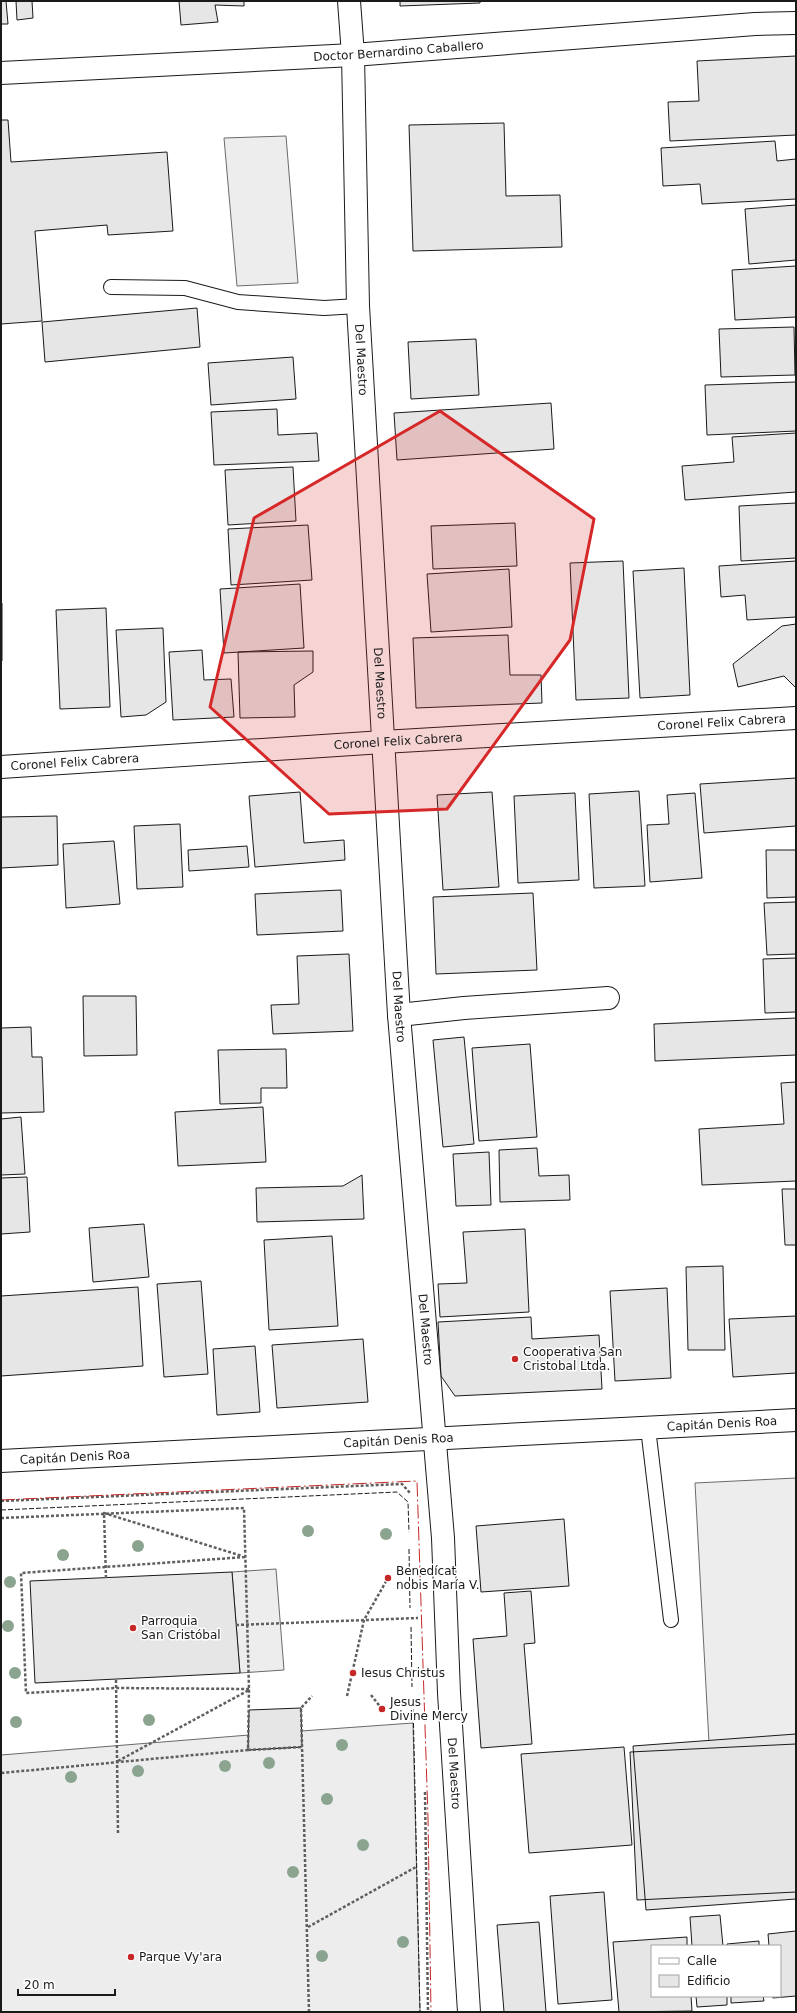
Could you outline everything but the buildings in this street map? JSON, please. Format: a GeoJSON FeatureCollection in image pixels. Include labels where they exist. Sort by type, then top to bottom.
{"type":"FeatureCollection","features":[{"type":"Feature","properties":{"kind":"street","name":"Del Maestro"},"geometry":{"type":"LineString","coordinates":[[350,1],[353,55],[358,306],[399,1015],[443,1538],[449,1693],[469,2012]]}},
{"type":"Feature","properties":{"kind":"street","name":"Doctor Bernardino Caballero"},"geometry":{"type":"LineString","coordinates":[[1,73],[353,55],[755,24],[796,23]]}},
{"type":"Feature","properties":{"kind":"street","name":"Coronel Felix Cabrera"},"geometry":{"type":"LineString","coordinates":[[1,767],[383,742],[796,718]]}},
{"type":"Feature","properties":{"kind":"street"},"geometry":{"type":"LineString","coordinates":[[399,1015],[464,1008],[608,998]]}},
{"type":"Feature","properties":{"kind":"street","name":"Capitán Denis Roa"},"geometry":{"type":"LineString","coordinates":[[1,1461],[796,1420]]}},
{"type":"Feature","properties":{"kind":"lane"},"geometry":{"type":"LineString","coordinates":[[111,287],[185,288],[238,302],[324,308],[358,306]]}},
{"type":"Feature","properties":{"kind":"lane"},"geometry":{"type":"LineString","coordinates":[[648,1428],[671,1620]]}},
{"type":"Feature","properties":{"kind":"path"},"geometry":{"type":"LineString","coordinates":[[1,1501],[402,1484],[411,1494]]}},
{"type":"Feature","properties":{"kind":"path"},"geometry":{"type":"LineString","coordinates":[[1,1518],[244,1508],[249,1689],[248,1750]]}},
{"type":"Feature","properties":{"kind":"path"},"geometry":{"type":"LineString","coordinates":[[104,1513],[245,1557]]}},
{"type":"Feature","properties":{"kind":"path"},"geometry":{"type":"LineString","coordinates":[[104,1513],[106,1578]]}},
{"type":"Feature","properties":{"kind":"path"},"geometry":{"type":"LineString","coordinates":[[245,1557],[21,1573],[26,1693],[116,1688],[249,1689]]}},
{"type":"Feature","properties":{"kind":"path"},"geometry":{"type":"LineString","coordinates":[[347,1696],[364,1620],[388,1578]]}},
{"type":"Feature","properties":{"kind":"path"},"geometry":{"type":"LineString","coordinates":[[236,1625],[422,1618]]}},
{"type":"Feature","properties":{"kind":"path"},"geometry":{"type":"LineString","coordinates":[[116,1680],[118,1833]]}},
{"type":"Feature","properties":{"kind":"path"},"geometry":{"type":"LineString","coordinates":[[116,1762],[249,1689]]}},
{"type":"Feature","properties":{"kind":"path"},"geometry":{"type":"LineString","coordinates":[[371,1695],[382,1709]]}},
{"type":"Feature","properties":{"kind":"path"},"geometry":{"type":"LineString","coordinates":[[309,2012],[308,1927],[301,1708],[312,1696]]}},
{"type":"Feature","properties":{"kind":"path"},"geometry":{"type":"LineString","coordinates":[[1,1773],[248,1750],[302,1747]]}},
{"type":"Feature","properties":{"kind":"path"},"geometry":{"type":"LineString","coordinates":[[308,1927],[416,1867]]}},
{"type":"Feature","properties":{"kind":"highlighted area"},"geometry":{"type":"Polygon","coordinates":[[[440,411],[594,519],[570,640],[447,809],[329,814],[210,707],[254,518],[440,411]]]}},
{"type":"Feature","properties":{"kind":"shaded area"},"geometry":{"type":"Polygon","coordinates":[[[286,136],[298,283],[237,286],[224,138],[286,136]]]}},
{"type":"Feature","properties":{"kind":"shaded area"},"geometry":{"type":"Polygon","coordinates":[[[796,1478],[796,1738],[709,1743],[695,1483],[796,1478]]]}},
{"type":"Feature","properties":{"kind":"shaded area"},"geometry":{"type":"Polygon","coordinates":[[[276,1569],[284,1670],[240,1673],[232,1572],[276,1569]]]}},
{"type":"Feature","properties":{"kind":"shaded area"},"geometry":{"type":"Polygon","coordinates":[[[413,1723],[420,2012],[1,2012],[1,1755],[249,1735],[248,1750],[301,1747],[301,1731],[413,1723]]]}},
{"type":"Feature","properties":{"kind":"fence"},"geometry":{"type":"LineString","coordinates":[[1,1510],[397,1492],[408,1502],[409,1532]]}},
{"type":"Feature","properties":{"kind":"fence"},"geometry":{"type":"LineString","coordinates":[[409,1549],[410,1608]]}},
{"type":"Feature","properties":{"kind":"fence"},"geometry":{"type":"LineString","coordinates":[[411,1627],[412,1687]]}},
{"type":"Feature","properties":{"kind":"fence"},"geometry":{"type":"LineString","coordinates":[[413,1702],[420,2012]]}},
{"type":"Feature","properties":{"kind":"power"},"geometry":{"type":"LineString","coordinates":[[1,1500],[417,1481],[428,1818],[431,2012]]}},
{"type":"Feature","properties":{"kind":"place","name":"Cooperativa San Cristobal Ltda."},"geometry":{"type":"Point","coordinates":[515,1359]}},
{"type":"Feature","properties":{"kind":"place","name":"Benedícat nobis María V."},"geometry":{"type":"Point","coordinates":[388,1578]}},
{"type":"Feature","properties":{"kind":"place","name":"Parroquia San Cristóbal"},"geometry":{"type":"Point","coordinates":[133,1628]}},
{"type":"Feature","properties":{"kind":"place","name":"Iesus Christus"},"geometry":{"type":"Point","coordinates":[353,1673]}},
{"type":"Feature","properties":{"kind":"place","name":"Jesus Divine Mercy"},"geometry":{"type":"Point","coordinates":[382,1709]}},
{"type":"Feature","properties":{"kind":"place","name":"Parque Vy'ara"},"geometry":{"type":"Point","coordinates":[131,1957]}}]}
